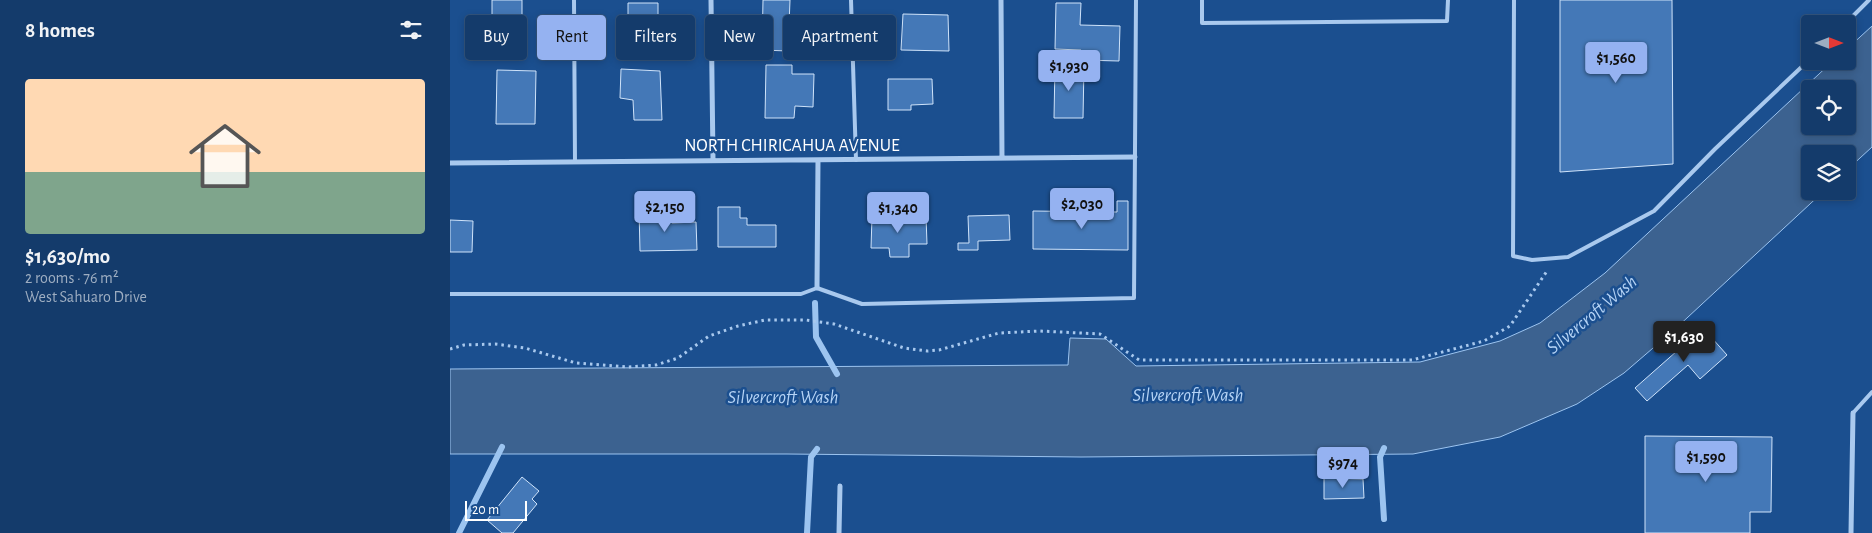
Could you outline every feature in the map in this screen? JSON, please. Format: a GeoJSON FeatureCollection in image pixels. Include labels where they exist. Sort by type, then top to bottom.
{"type":"FeatureCollection","features":[{"type":"Feature","properties":{"kind":"street"},"geometry":{"type":"LineString","coordinates":[[711,0],[713,160]]}},
{"type":"Feature","properties":{"kind":"street"},"geometry":{"type":"LineString","coordinates":[[1001,0],[1002,158]]}},
{"type":"Feature","properties":{"kind":"street","name":"NORTH CHIRICAHUA AVENUE"},"geometry":{"type":"LineString","coordinates":[[450,163],[1135,157]]}},
{"type":"Feature","properties":{"kind":"street"},"geometry":{"type":"LineString","coordinates":[[817,288],[818,160]]}},
{"type":"Feature","properties":{"kind":"street"},"geometry":{"type":"LineString","coordinates":[[1851,533],[1853,413]]}},
{"type":"Feature","properties":{"kind":"street"},"geometry":{"type":"LineString","coordinates":[[840,486],[840,533]]}},
{"type":"Feature","properties":{"kind":"lane"},"geometry":{"type":"LineString","coordinates":[[574,0],[575,161]]}},
{"type":"Feature","properties":{"kind":"lane"},"geometry":{"type":"LineString","coordinates":[[850,0],[856,160]]}},
{"type":"Feature","properties":{"kind":"lane"},"geometry":{"type":"LineString","coordinates":[[450,294],[801,294],[817,288],[862,304],[1134,298],[1136,0]]}},
{"type":"Feature","properties":{"kind":"lane"},"geometry":{"type":"LineString","coordinates":[[1202,0],[1202,23],[1448,21],[1448,0]]}},
{"type":"Feature","properties":{"kind":"lane"},"geometry":{"type":"LineString","coordinates":[[1514,0],[1514,256],[1532,260],[1568,257],[1654,211],[1714,149],[1801,67]]}},
{"type":"Feature","properties":{"kind":"lane"},"geometry":{"type":"LineString","coordinates":[[1854,15],[1869,0]]}},
{"type":"Feature","properties":{"kind":"lane"},"geometry":{"type":"LineString","coordinates":[[1853,413],[1872,392]]}},
{"type":"Feature","properties":{"kind":"path"},"geometry":{"type":"LineString","coordinates":[[450,349],[464,345],[495,344],[525,348],[576,363],[628,367],[656,365],[678,358],[709,336],[738,326],[765,320],[806,320],[834,324],[904,348],[927,351],[939,350],[999,333],[1040,331],[1100,334],[1139,360],[1412,360],[1484,341],[1510,326],[1555,258]]}},
{"type":"Feature","properties":{"kind":"water","name":"Silvercroft Wash"},"geometry":{"type":"Polygon","coordinates":[[[1872,26],[1872,147],[1856,162],[1856,145],[1801,145],[1801,200],[1814,200],[1674,330],[1624,373],[1577,404],[1500,437],[1413,454],[1081,457],[787,454],[450,454],[450,369],[1068,365],[1070,338],[1106,339],[1136,366],[1420,362],[1500,341],[1540,323],[1605,273],[1801,91],[1801,135],[1856,135],[1856,80],[1813,80],[1823,70],[1856,70],[1856,41],[1872,26]]]}},
{"type":"Feature","properties":{"kind":"building"},"geometry":{"type":"Polygon","coordinates":[[[492,0],[522,0],[522,15],[492,15],[492,0]]]}},
{"type":"Feature","properties":{"kind":"building"},"geometry":{"type":"Polygon","coordinates":[[[763,0],[790,0],[789,15],[783,15],[783,51],[773,50],[773,15],[763,15],[763,0]]]}},
{"type":"Feature","properties":{"kind":"building"},"geometry":{"type":"Polygon","coordinates":[[[1560,0],[1672,0],[1673,164],[1560,172],[1560,0]]]}},
{"type":"Feature","properties":{"kind":"building"},"geometry":{"type":"Polygon","coordinates":[[[628,3],[658,3],[658,15],[628,15],[628,3]]]}},
{"type":"Feature","properties":{"kind":"building"},"geometry":{"type":"Polygon","coordinates":[[[1056,3],[1081,3],[1080,25],[1120,26],[1119,61],[1081,60],[1081,50],[1055,49],[1056,3]]]}},
{"type":"Feature","properties":{"kind":"building"},"geometry":{"type":"Polygon","coordinates":[[[903,14],[948,15],[949,51],[901,50],[903,14]]]}},
{"type":"Feature","properties":{"kind":"building"},"geometry":{"type":"Polygon","coordinates":[[[766,65],[792,65],[792,74],[814,74],[813,107],[795,106],[794,118],[765,118],[766,65]]]}},
{"type":"Feature","properties":{"kind":"building"},"geometry":{"type":"Polygon","coordinates":[[[1055,65],[1084,66],[1083,118],[1054,118],[1055,65]]]}},
{"type":"Feature","properties":{"kind":"building"},"geometry":{"type":"Polygon","coordinates":[[[621,69],[660,71],[662,120],[634,120],[633,100],[620,98],[621,69]]]}},
{"type":"Feature","properties":{"kind":"building"},"geometry":{"type":"Polygon","coordinates":[[[497,70],[536,71],[535,124],[496,124],[497,70]]]}},
{"type":"Feature","properties":{"kind":"building"},"geometry":{"type":"Polygon","coordinates":[[[888,79],[932,79],[933,104],[911,105],[911,110],[888,110],[888,79]]]}},
{"type":"Feature","properties":{"kind":"building"},"geometry":{"type":"Polygon","coordinates":[[[1117,201],[1128,201],[1128,250],[1033,249],[1033,211],[1117,212],[1117,201]]]}},
{"type":"Feature","properties":{"kind":"building"},"geometry":{"type":"Polygon","coordinates":[[[718,207],[740,207],[740,218],[747,218],[747,225],[776,225],[776,247],[718,247],[718,207]]]}},
{"type":"Feature","properties":{"kind":"building"},"geometry":{"type":"Polygon","coordinates":[[[639,210],[667,210],[667,214],[671,216],[672,223],[696,222],[697,250],[640,251],[639,210]]]}},
{"type":"Feature","properties":{"kind":"building"},"geometry":{"type":"Polygon","coordinates":[[[1009,215],[1010,240],[978,241],[978,250],[958,250],[958,243],[969,243],[968,216],[1009,215]]]}},
{"type":"Feature","properties":{"kind":"building"},"geometry":{"type":"Polygon","coordinates":[[[926,216],[927,244],[909,244],[909,257],[890,257],[889,248],[871,248],[872,217],[926,216]]]}},
{"type":"Feature","properties":{"kind":"building"},"geometry":{"type":"Polygon","coordinates":[[[450,220],[473,221],[472,252],[450,252],[450,220]]]}},
{"type":"Feature","properties":{"kind":"building"},"geometry":{"type":"Polygon","coordinates":[[[1703,328],[1727,355],[1700,379],[1688,365],[1647,401],[1635,388],[1703,328]]]}},
{"type":"Feature","properties":{"kind":"building"},"geometry":{"type":"Polygon","coordinates":[[[1645,436],[1772,437],[1771,512],[1750,512],[1750,533],[1645,533],[1645,436]]]}},
{"type":"Feature","properties":{"kind":"building"},"geometry":{"type":"Polygon","coordinates":[[[522,477],[539,491],[532,499],[537,504],[513,533],[502,533],[487,520],[522,477]]]}},
{"type":"Feature","properties":{"kind":"building"},"geometry":{"type":"Polygon","coordinates":[[[1324,478],[1363,479],[1364,498],[1324,499],[1324,478]]]}},
{"type":"Feature","properties":{"kind":"waterway"},"geometry":{"type":"LineString","coordinates":[[815,303],[816,337],[837,374]]}},
{"type":"Feature","properties":{"kind":"waterway"},"geometry":{"type":"LineString","coordinates":[[459,533],[502,447]]}},
{"type":"Feature","properties":{"kind":"waterway"},"geometry":{"type":"LineString","coordinates":[[1384,448],[1380,457],[1384,519]]}},
{"type":"Feature","properties":{"kind":"waterway"},"geometry":{"type":"LineString","coordinates":[[807,533],[811,457],[817,449]]}}]}
